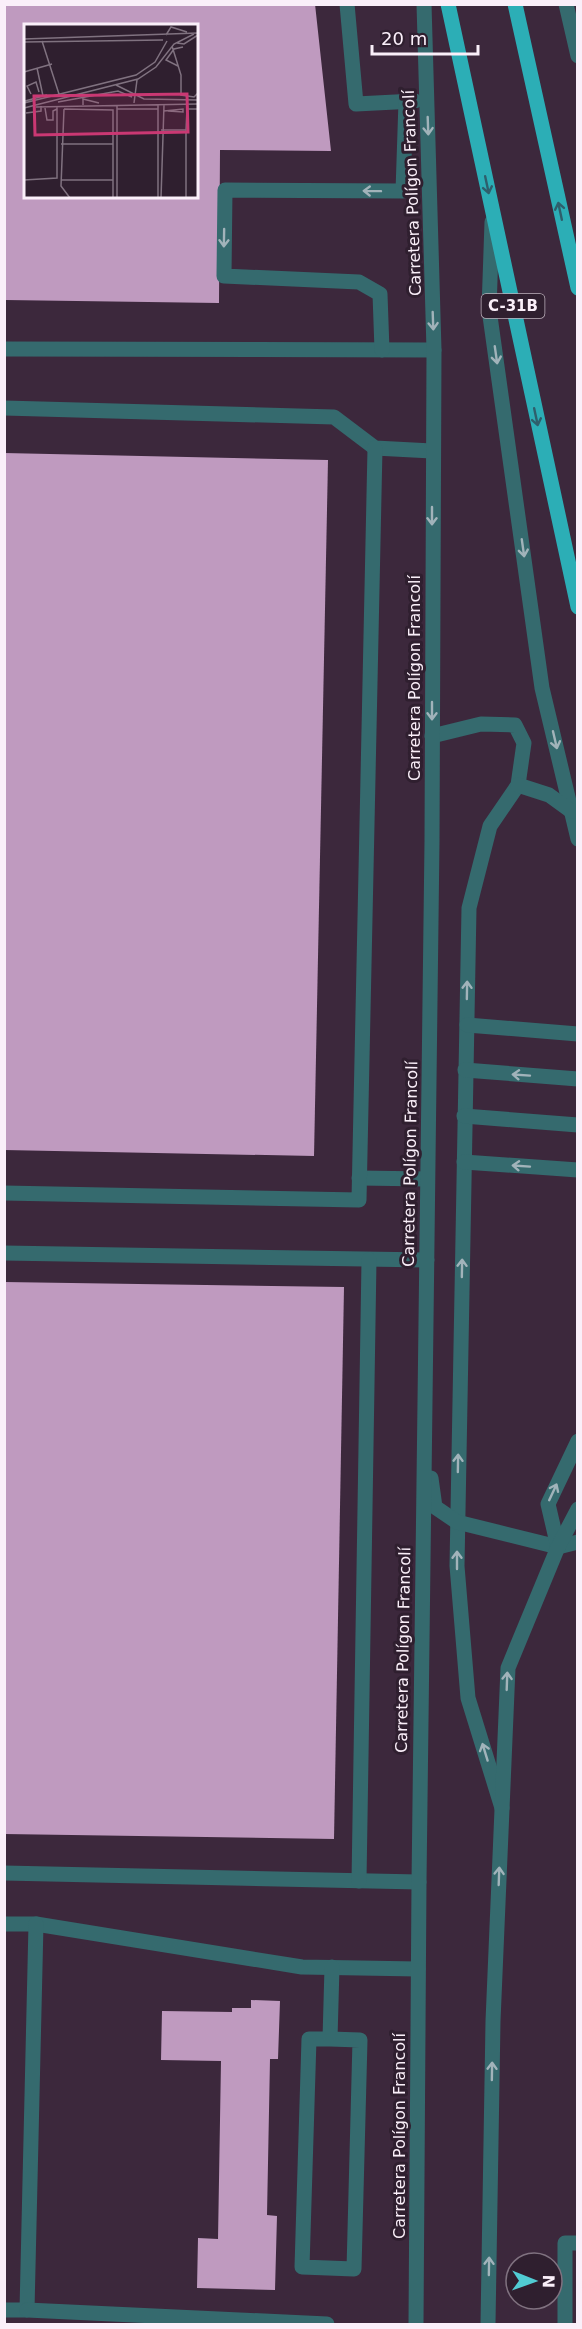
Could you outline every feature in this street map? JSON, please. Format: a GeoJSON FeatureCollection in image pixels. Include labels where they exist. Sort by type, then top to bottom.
{"type":"FeatureCollection","features":[{"type":"Feature","properties":{"kind":"main road","name":"C-31B"},"geometry":{"type":"LineString","coordinates":[[448,4],[578,607]]}},
{"type":"Feature","properties":{"kind":"main road"},"geometry":{"type":"LineString","coordinates":[[515,4],[578,288]]}},
{"type":"Feature","properties":{"kind":"street"},"geometry":{"type":"LineString","coordinates":[[346,4],[356,104],[427,100]]}},
{"type":"Feature","properties":{"kind":"street","name":"Carretera Polígon Francolí"},"geometry":{"type":"LineString","coordinates":[[416,2325],[434,350],[424,4]]}},
{"type":"Feature","properties":{"kind":"street"},"geometry":{"type":"LineString","coordinates":[[566,4],[578,56]]}},
{"type":"Feature","properties":{"kind":"street"},"geometry":{"type":"LineString","coordinates":[[382,350],[380,294],[359,282],[224,276],[225,190],[403,191],[406,101]]}},
{"type":"Feature","properties":{"kind":"street"},"geometry":{"type":"LineString","coordinates":[[492,213],[489,309],[542,688],[578,839]]}},
{"type":"Feature","properties":{"kind":"street"},"geometry":{"type":"LineString","coordinates":[[4,349],[434,350]]}},
{"type":"Feature","properties":{"kind":"street"},"geometry":{"type":"LineString","coordinates":[[4,408],[334,417],[375,448],[432,451]]}},
{"type":"Feature","properties":{"kind":"street"},"geometry":{"type":"LineString","coordinates":[[4,1193],[359,1200],[375,448]]}},
{"type":"Feature","properties":{"kind":"street"},"geometry":{"type":"LineString","coordinates":[[432,736],[481,724],[515,725],[524,742],[518,785],[490,826],[469,908],[464,1116],[457,1566],[468,1698],[502,1808]]}},
{"type":"Feature","properties":{"kind":"street"},"geometry":{"type":"LineString","coordinates":[[518,785],[549,795],[571,811]]}},
{"type":"Feature","properties":{"kind":"street"},"geometry":{"type":"LineString","coordinates":[[466,1025],[578,1034]]}},
{"type":"Feature","properties":{"kind":"street"},"geometry":{"type":"LineString","coordinates":[[465,1070],[578,1079]]}},
{"type":"Feature","properties":{"kind":"street"},"geometry":{"type":"LineString","coordinates":[[464,1116],[578,1125]]}},
{"type":"Feature","properties":{"kind":"street"},"geometry":{"type":"LineString","coordinates":[[464,1162],[578,1170]]}},
{"type":"Feature","properties":{"kind":"street"},"geometry":{"type":"LineString","coordinates":[[359,1178],[427,1179]]}},
{"type":"Feature","properties":{"kind":"street"},"geometry":{"type":"LineString","coordinates":[[4,1253],[427,1260]]}},
{"type":"Feature","properties":{"kind":"street"},"geometry":{"type":"LineString","coordinates":[[359,1881],[369,1260]]}},
{"type":"Feature","properties":{"kind":"street"},"geometry":{"type":"LineString","coordinates":[[424,1437],[435,1507],[457,1522],[558,1547],[578,1542]]}},
{"type":"Feature","properties":{"kind":"street"},"geometry":{"type":"LineString","coordinates":[[558,1547],[548,1504],[578,1441]]}},
{"type":"Feature","properties":{"kind":"street"},"geometry":{"type":"LineString","coordinates":[[488,2325],[493,2021],[508,1668],[558,1547],[578,1509]]}},
{"type":"Feature","properties":{"kind":"street"},"geometry":{"type":"LineString","coordinates":[[4,1873],[419,1882]]}},
{"type":"Feature","properties":{"kind":"street"},"geometry":{"type":"LineString","coordinates":[[4,1924],[36,1924],[302,1967],[418,1969]]}},
{"type":"Feature","properties":{"kind":"street"},"geometry":{"type":"LineString","coordinates":[[27,2310],[36,1924]]}},
{"type":"Feature","properties":{"kind":"street"},"geometry":{"type":"LineString","coordinates":[[330,2040],[332,1967]]}},
{"type":"Feature","properties":{"kind":"street"},"geometry":{"type":"LineString","coordinates":[[309,2039],[330,2040],[360,2040],[354,2269],[303,2267],[309,2039]]}},
{"type":"Feature","properties":{"kind":"street"},"geometry":{"type":"LineString","coordinates":[[565,2325],[565,2243],[578,2243]]}},
{"type":"Feature","properties":{"kind":"street"},"geometry":{"type":"LineString","coordinates":[[4,2310],[327,2325]]}},
{"type":"Feature","properties":{"kind":"shaded area"},"geometry":{"type":"Polygon","coordinates":[[[5,5],[577,5],[577,2324],[5,2324],[5,5]]]}},
{"type":"Feature","properties":{"kind":"building"},"geometry":{"type":"Polygon","coordinates":[[[5,4],[315,4],[331,151],[220,150],[219,303],[5,300],[5,4]]]}},
{"type":"Feature","properties":{"kind":"building"},"geometry":{"type":"Polygon","coordinates":[[[4,453],[328,460],[314,1156],[4,1150],[4,453]]]}},
{"type":"Feature","properties":{"kind":"building"},"geometry":{"type":"Polygon","coordinates":[[[4,1282],[344,1287],[334,1839],[4,1834],[4,1282]]]}},
{"type":"Feature","properties":{"kind":"building"},"geometry":{"type":"Polygon","coordinates":[[[251,2000],[280,2001],[278,2059],[270,2059],[267,2215],[277,2216],[275,2290],[197,2288],[198,2238],[218,2239],[221,2061],[161,2060],[162,2011],[232,2012],[232,2008],[251,2008],[251,2000]]]}}]}
